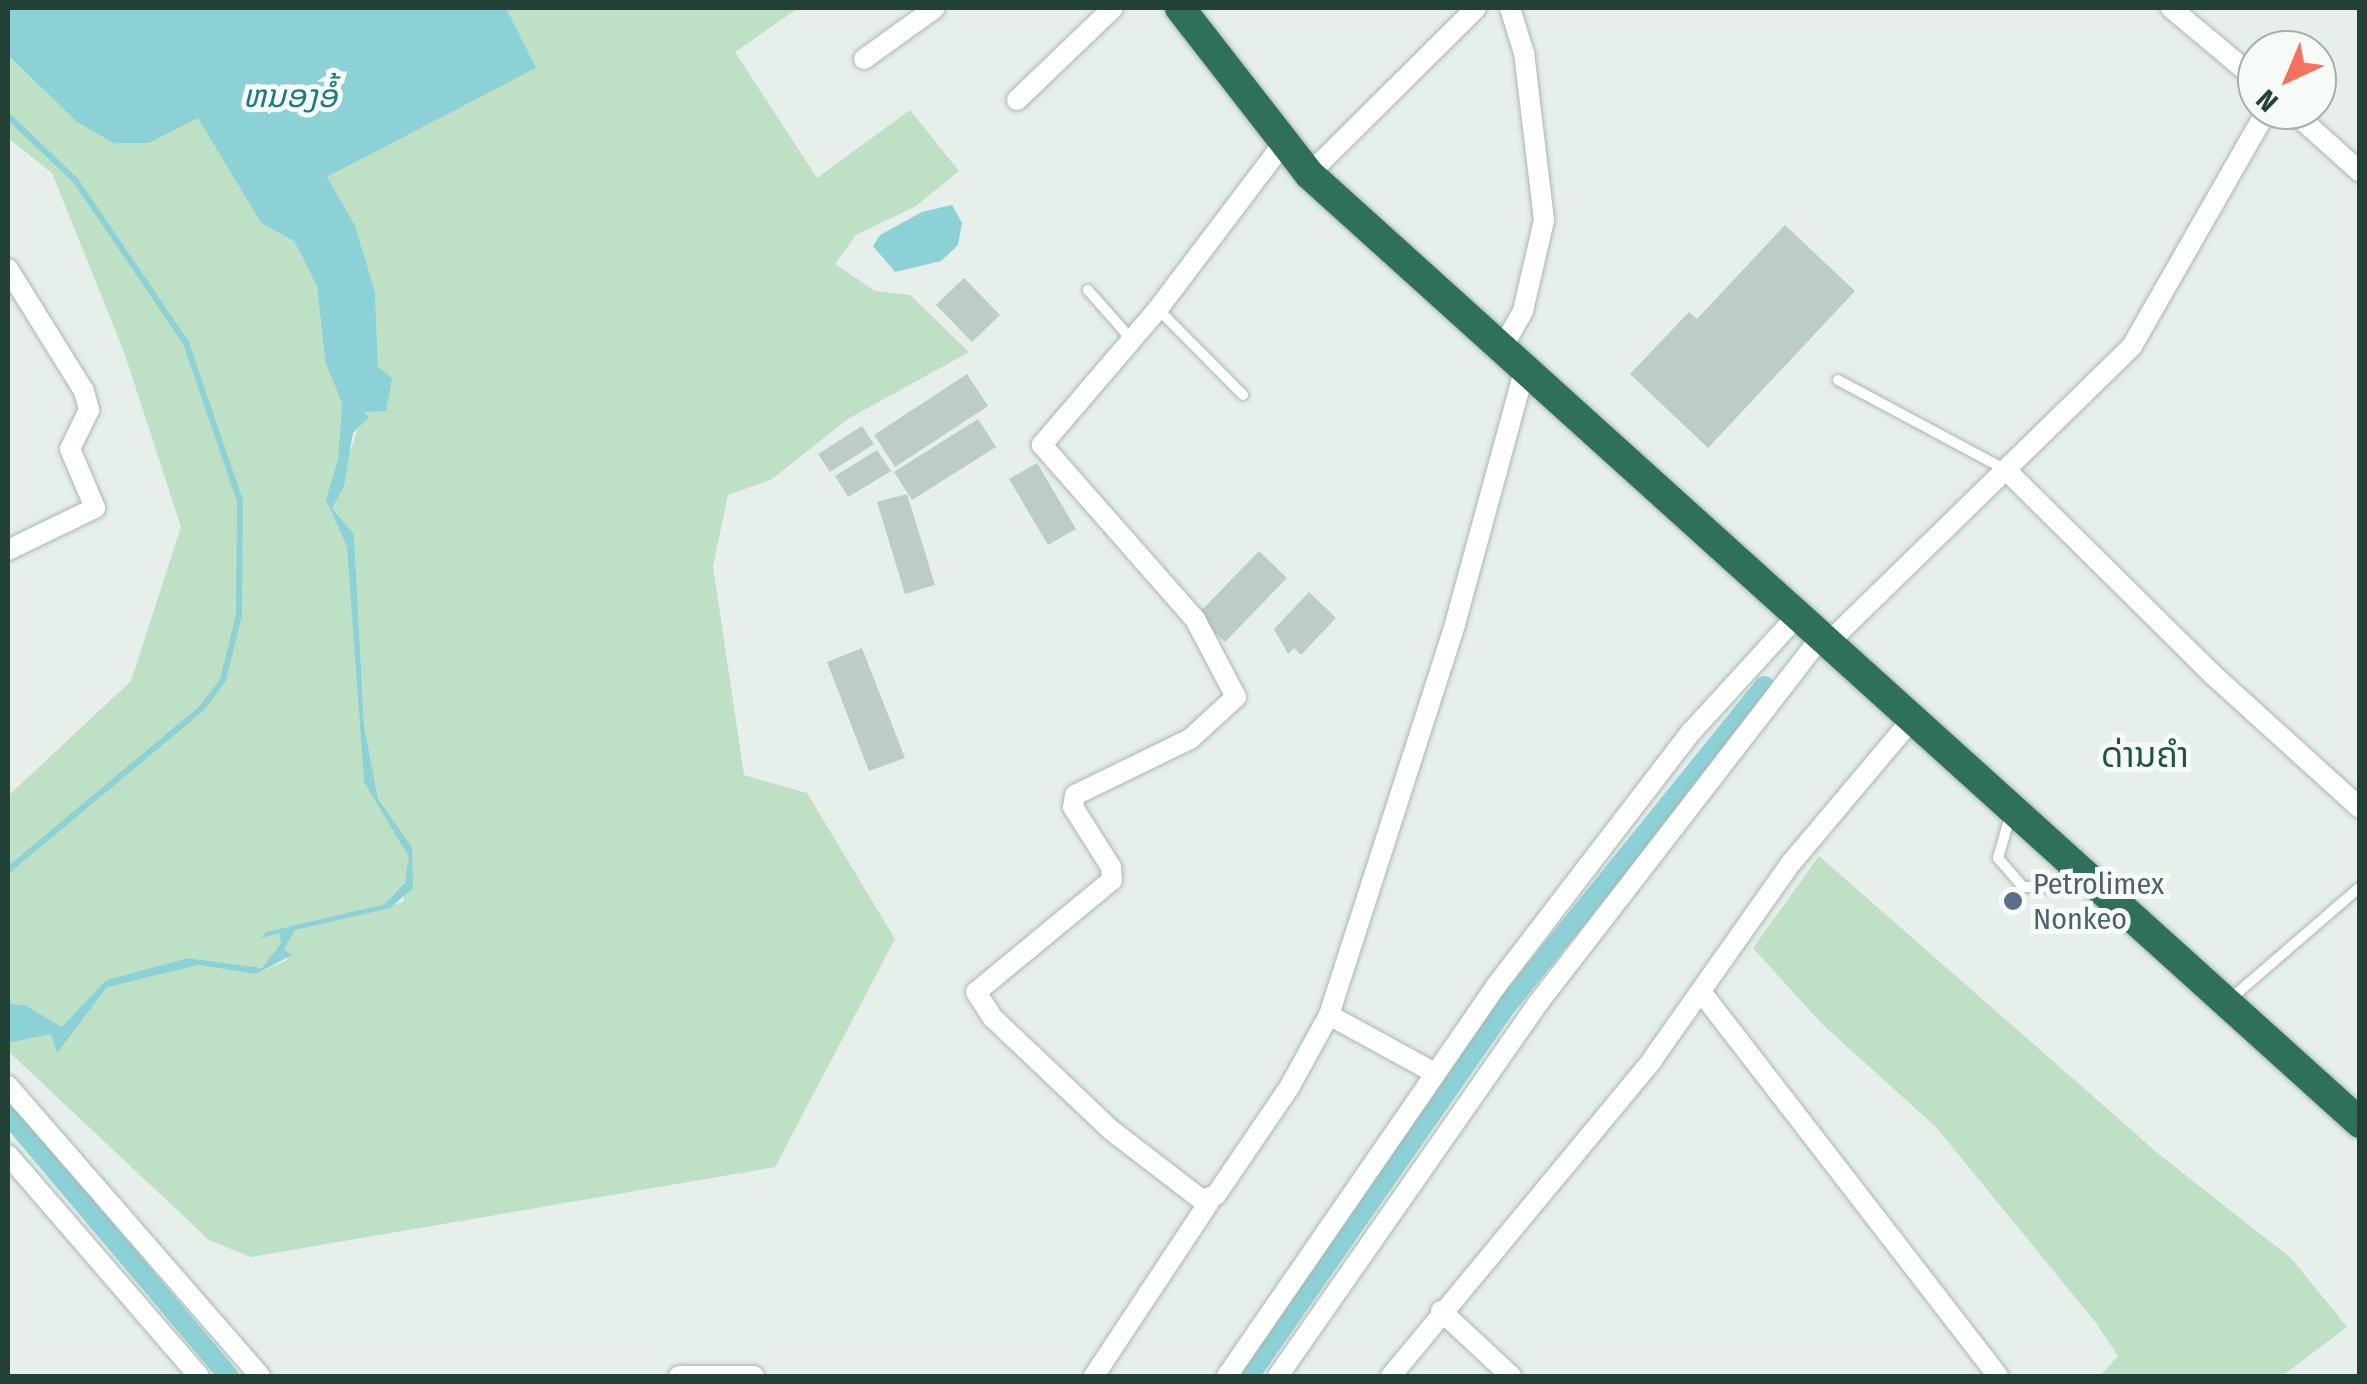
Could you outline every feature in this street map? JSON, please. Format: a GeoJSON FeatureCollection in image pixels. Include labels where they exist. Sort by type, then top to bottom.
{"type":"FeatureCollection","features":[{"type":"Feature","properties":{"kind":"highway"},"geometry":{"type":"LineString","coordinates":[[1180,8],[1282,144],[1310,174],[1524,372],[2014,806],[2360,1123]]}},
{"type":"Feature","properties":{"kind":"street"},"geometry":{"type":"LineString","coordinates":[[864,59],[934,8]]}},
{"type":"Feature","properties":{"kind":"street"},"geometry":{"type":"LineString","coordinates":[[1018,100],[1113,8]]}},
{"type":"Feature","properties":{"kind":"street"},"geometry":{"type":"LineString","coordinates":[[1310,174],[1476,8]]}},
{"type":"Feature","properties":{"kind":"street"},"geometry":{"type":"LineString","coordinates":[[1501,350],[1523,311],[1544,220],[1524,53],[1510,8]]}},
{"type":"Feature","properties":{"kind":"street"},"geometry":{"type":"LineString","coordinates":[[2171,8],[2237,63]]}},
{"type":"Feature","properties":{"kind":"street"},"geometry":{"type":"LineString","coordinates":[[1278,1376],[1539,1002],[1826,639],[2102,380],[2157,313],[2226,173],[2254,130]]}},
{"type":"Feature","properties":{"kind":"street"},"geometry":{"type":"LineString","coordinates":[[2313,130],[2360,172]]}},
{"type":"Feature","properties":{"kind":"street"},"geometry":{"type":"LineString","coordinates":[[1208,1202],[1111,1130],[993,1018],[976,992],[1112,880],[1111,867],[1073,807],[1075,795],[1190,739],[1236,696],[1194,619],[1042,445],[1158,308],[1282,144]]}},
{"type":"Feature","properties":{"kind":"street"},"geometry":{"type":"LineString","coordinates":[[8,269],[84,391],[89,410],[70,449],[95,508],[8,550]]}},
{"type":"Feature","properties":{"kind":"street"},"geometry":{"type":"LineString","coordinates":[[1094,1376],[1290,1086],[1328,1015],[1455,624],[1524,372]]}},
{"type":"Feature","properties":{"kind":"street"},"geometry":{"type":"LineString","coordinates":[[2008,471],[2210,673],[2360,808]]}},
{"type":"Feature","properties":{"kind":"street"},"geometry":{"type":"LineString","coordinates":[[1227,1376],[1433,1072],[1692,731],[1799,614]]}},
{"type":"Feature","properties":{"kind":"street"},"geometry":{"type":"LineString","coordinates":[[1391,1376],[1702,993],[1791,863],[1914,717]]}},
{"type":"Feature","properties":{"kind":"street"},"geometry":{"type":"LineString","coordinates":[[1702,993],[1998,1376]]}},
{"type":"Feature","properties":{"kind":"street"},"geometry":{"type":"LineString","coordinates":[[1328,1015],[1433,1072]]}},
{"type":"Feature","properties":{"kind":"street"},"geometry":{"type":"LineString","coordinates":[[8,1086],[260,1376]]}},
{"type":"Feature","properties":{"kind":"street"},"geometry":{"type":"LineString","coordinates":[[8,1155],[199,1376]]}},
{"type":"Feature","properties":{"kind":"street"},"geometry":{"type":"LineString","coordinates":[[1441,1311],[1511,1376]]}},
{"type":"Feature","properties":{"kind":"street"},"geometry":{"type":"LineString","coordinates":[[679,1376],[754,1376]]}},
{"type":"Feature","properties":{"kind":"lane"},"geometry":{"type":"LineString","coordinates":[[1088,290],[1131,339]]}},
{"type":"Feature","properties":{"kind":"lane"},"geometry":{"type":"LineString","coordinates":[[1158,308],[1244,395]]}},
{"type":"Feature","properties":{"kind":"lane"},"geometry":{"type":"LineString","coordinates":[[1838,380],[2008,471]]}},
{"type":"Feature","properties":{"kind":"lane"},"geometry":{"type":"LineString","coordinates":[[2014,806],[1998,858],[2023,888],[2052,887],[2084,870]]}},
{"type":"Feature","properties":{"kind":"lane"},"geometry":{"type":"LineString","coordinates":[[2228,1001],[2360,887]]}},
{"type":"Feature","properties":{"kind":"green space"},"geometry":{"type":"Polygon","coordinates":[[[506,8],[798,8],[735,52],[817,178],[910,110],[959,171],[916,206],[856,235],[835,264],[875,291],[910,295],[969,352],[848,419],[772,479],[728,495],[713,566],[744,775],[807,793],[895,939],[775,1167],[251,1257],[209,1240],[8,1051],[8,1043],[52,1034],[58,1044],[107,987],[123,980],[198,965],[256,974],[287,960],[284,950],[295,930],[403,902],[412,847],[378,799],[364,725],[354,534],[332,508],[378,367],[375,292],[355,225],[327,177],[535,68],[506,8]]]}},
{"type":"Feature","properties":{"kind":"green space"},"geometry":{"type":"Polygon","coordinates":[[[8,55],[149,143],[198,117],[261,223],[294,241],[317,286],[325,361],[342,404],[338,458],[326,500],[348,546],[364,782],[410,857],[405,881],[385,904],[266,932],[279,933],[281,943],[262,968],[188,958],[106,980],[63,1028],[25,1005],[11,1004],[8,996],[8,796],[131,681],[181,527],[124,352],[52,173],[8,138],[8,55]]]}},
{"type":"Feature","properties":{"kind":"green space"},"geometry":{"type":"Polygon","coordinates":[[[1819,856],[2161,1156],[2291,1258],[2347,1327],[2282,1376],[2100,1376],[2118,1356],[2096,1323],[1936,1127],[1822,1024],[1753,948],[1819,856]]]}},
{"type":"Feature","properties":{"kind":"water","name":"ຫນອງອໍ້"},"geometry":{"type":"Polygon","coordinates":[[[8,8],[506,8],[536,68],[327,177],[355,225],[375,292],[378,367],[392,378],[386,411],[363,412],[369,417],[353,433],[344,486],[332,508],[354,534],[364,725],[378,799],[412,847],[413,888],[390,908],[295,930],[284,950],[292,955],[256,974],[198,965],[107,987],[57,1053],[51,1034],[8,1043],[8,996],[11,1004],[25,1005],[62,1027],[106,980],[188,958],[262,968],[281,943],[279,933],[261,938],[266,932],[385,904],[405,882],[409,857],[364,782],[347,546],[326,500],[338,458],[342,404],[325,361],[317,286],[294,241],[261,223],[198,118],[149,143],[114,143],[77,122],[8,55],[8,8]]]}},
{"type":"Feature","properties":{"kind":"water"},"geometry":{"type":"Polygon","coordinates":[[[952,205],[962,223],[958,245],[941,261],[895,272],[873,246],[880,235],[922,212],[952,205]]]}},
{"type":"Feature","properties":{"kind":"building"},"geometry":{"type":"Polygon","coordinates":[[[1785,225],[1855,291],[1708,448],[1630,374],[1689,312],[1697,319],[1785,225]]]}},
{"type":"Feature","properties":{"kind":"building"},"geometry":{"type":"Polygon","coordinates":[[[964,278],[1000,315],[972,342],[936,305],[964,278]]]}},
{"type":"Feature","properties":{"kind":"building"},"geometry":{"type":"Polygon","coordinates":[[[967,374],[988,406],[895,467],[874,435],[967,374]]]}},
{"type":"Feature","properties":{"kind":"building"},"geometry":{"type":"Polygon","coordinates":[[[978,419],[996,447],[912,500],[894,472],[978,419]]]}},
{"type":"Feature","properties":{"kind":"building"},"geometry":{"type":"Polygon","coordinates":[[[862,426],[874,444],[830,472],[818,454],[862,426]]]}},
{"type":"Feature","properties":{"kind":"building"},"geometry":{"type":"Polygon","coordinates":[[[877,450],[891,471],[848,497],[835,476],[877,450]]]}},
{"type":"Feature","properties":{"kind":"building"},"geometry":{"type":"Polygon","coordinates":[[[1037,463],[1076,529],[1048,545],[1009,479],[1037,463]]]}},
{"type":"Feature","properties":{"kind":"building"},"geometry":{"type":"Polygon","coordinates":[[[907,494],[935,585],[905,594],[877,502],[907,494]]]}},
{"type":"Feature","properties":{"kind":"building"},"geometry":{"type":"Polygon","coordinates":[[[1259,551],[1287,578],[1225,642],[1197,615],[1259,551]]]}},
{"type":"Feature","properties":{"kind":"building"},"geometry":{"type":"Polygon","coordinates":[[[1309,592],[1336,618],[1301,655],[1294,648],[1288,654],[1274,629],[1309,592]]]}},
{"type":"Feature","properties":{"kind":"building"},"geometry":{"type":"Polygon","coordinates":[[[862,648],[905,758],[869,771],[827,662],[862,648]]]}},
{"type":"Feature","properties":{"kind":"waterway"},"geometry":{"type":"LineString","coordinates":[[8,116],[76,181],[186,343],[240,501],[239,615],[223,680],[202,708],[8,870]]}},
{"type":"Feature","properties":{"kind":"waterway"},"geometry":{"type":"LineString","coordinates":[[1249,1376],[1507,1005],[1764,686]]}},
{"type":"Feature","properties":{"kind":"waterway"},"geometry":{"type":"LineString","coordinates":[[8,1114],[229,1376]]}},
{"type":"Feature","properties":{"kind":"place","name":"Petrolimex Nonkeo"},"geometry":{"type":"Point","coordinates":[2013,901]}},
{"type":"Feature","properties":{"kind":"district","name":"ດ່ານຄໍາ"},"geometry":{"type":"Point","coordinates":[2145,755]}}]}
